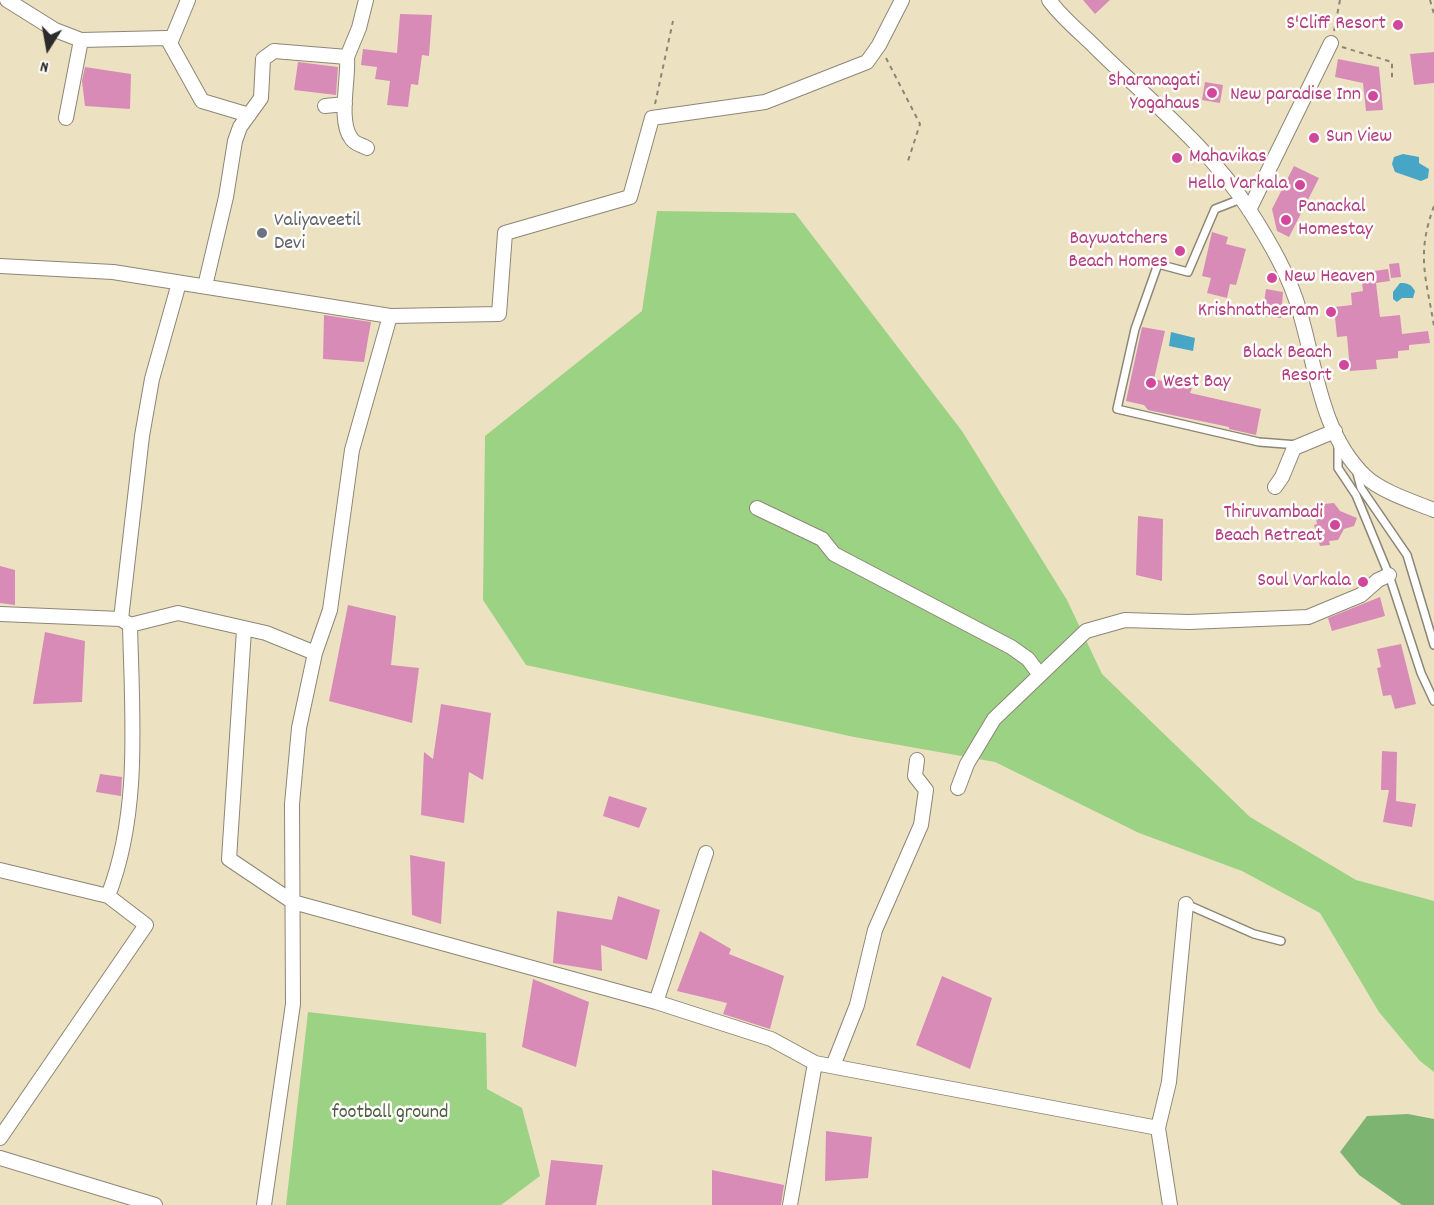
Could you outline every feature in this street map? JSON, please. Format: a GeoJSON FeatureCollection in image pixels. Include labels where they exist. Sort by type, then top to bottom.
{"type":"FeatureCollection","features":[{"type":"Feature","properties":{"kind":"street"},"geometry":{"type":"LineString","coordinates":[[7,0],[55,30],[81,40],[162,36],[171,41],[202,101],[249,115]]}},
{"type":"Feature","properties":{"kind":"street"},"geometry":{"type":"LineString","coordinates":[[171,41],[188,0]]}},
{"type":"Feature","properties":{"kind":"street"},"geometry":{"type":"LineString","coordinates":[[366,0],[360,28],[347,57],[345,104],[349,135],[357,144],[367,148]]}},
{"type":"Feature","properties":{"kind":"street"},"geometry":{"type":"LineString","coordinates":[[0,266],[113,272],[390,316],[499,314],[505,233],[630,196],[652,118],[765,102],[867,62],[879,45],[902,0]]}},
{"type":"Feature","properties":{"kind":"street"},"geometry":{"type":"LineString","coordinates":[[1049,0],[1152,103],[1205,152],[1245,205],[1297,302],[1317,385],[1336,435],[1365,476],[1404,498],[1434,510]]}},
{"type":"Feature","properties":{"kind":"street"},"geometry":{"type":"LineString","coordinates":[[66,118],[81,40]]}},
{"type":"Feature","properties":{"kind":"street"},"geometry":{"type":"LineString","coordinates":[[1245,205],[1331,43]]}},
{"type":"Feature","properties":{"kind":"street"},"geometry":{"type":"LineString","coordinates":[[206,285],[226,197],[235,141],[261,98],[262,66],[267,54],[274,51],[347,57]]}},
{"type":"Feature","properties":{"kind":"street"},"geometry":{"type":"LineString","coordinates":[[325,106],[345,104]]}},
{"type":"Feature","properties":{"kind":"street"},"geometry":{"type":"LineString","coordinates":[[108,896],[117,874],[133,771],[125,622],[144,424],[152,379],[179,283]]}},
{"type":"Feature","properties":{"kind":"street"},"geometry":{"type":"LineString","coordinates":[[264,1205],[292,1004],[292,804],[299,728],[315,652],[330,610],[352,450],[390,316]]}},
{"type":"Feature","properties":{"kind":"street"},"geometry":{"type":"LineString","coordinates":[[1275,487],[1282,477],[1291,453],[1299,445],[1336,435]]}},
{"type":"Feature","properties":{"kind":"street"},"geometry":{"type":"LineString","coordinates":[[757,508],[822,539],[834,554],[1011,647],[1028,659],[1040,675]]}},
{"type":"Feature","properties":{"kind":"street"},"geometry":{"type":"LineString","coordinates":[[958,788],[967,764],[993,720],[1086,631],[1095,626],[1125,620],[1189,622],[1308,617],[1361,595],[1378,580],[1389,576]]}},
{"type":"Feature","properties":{"kind":"street"},"geometry":{"type":"LineString","coordinates":[[0,614],[125,622],[178,613],[244,630],[266,633],[315,652]]}},
{"type":"Feature","properties":{"kind":"street"},"geometry":{"type":"LineString","coordinates":[[244,630],[229,859],[292,902],[656,1002],[771,1039],[816,1063],[1158,1128]]}},
{"type":"Feature","properties":{"kind":"street"},"geometry":{"type":"LineString","coordinates":[[833,1066],[857,1005],[875,930],[921,825],[926,790],[915,776],[917,760]]}},
{"type":"Feature","properties":{"kind":"street"},"geometry":{"type":"LineString","coordinates":[[656,1002],[706,853]]}},
{"type":"Feature","properties":{"kind":"street"},"geometry":{"type":"LineString","coordinates":[[0,870],[108,896],[146,926],[0,1138]]}},
{"type":"Feature","properties":{"kind":"street"},"geometry":{"type":"LineString","coordinates":[[1170,1205],[1158,1128],[1169,1082],[1186,904]]}},
{"type":"Feature","properties":{"kind":"street"},"geometry":{"type":"LineString","coordinates":[[790,1205],[816,1063]]}},
{"type":"Feature","properties":{"kind":"street"},"geometry":{"type":"LineString","coordinates":[[0,1158],[130,1202],[155,1205]]}},
{"type":"Feature","properties":{"kind":"lane"},"geometry":{"type":"LineString","coordinates":[[1245,205],[1215,209],[1188,272],[1158,264],[1135,329],[1117,409],[1259,442],[1299,445]]}},
{"type":"Feature","properties":{"kind":"lane"},"geometry":{"type":"LineString","coordinates":[[1336,435],[1338,468],[1356,495],[1389,576],[1421,673],[1434,700]]}},
{"type":"Feature","properties":{"kind":"lane"},"geometry":{"type":"LineString","coordinates":[[1336,435],[1357,473],[1361,488],[1407,555],[1434,645]]}},
{"type":"Feature","properties":{"kind":"lane"},"geometry":{"type":"LineString","coordinates":[[1186,904],[1254,934],[1281,941]]}},
{"type":"Feature","properties":{"kind":"path"},"geometry":{"type":"LineString","coordinates":[[1340,0],[1331,43],[1392,62],[1392,79]]}},
{"type":"Feature","properties":{"kind":"path"},"geometry":{"type":"LineString","coordinates":[[1430,0],[1434,14]]}},
{"type":"Feature","properties":{"kind":"path"},"geometry":{"type":"LineString","coordinates":[[652,118],[674,21]]}},
{"type":"Feature","properties":{"kind":"path"},"geometry":{"type":"LineString","coordinates":[[879,45],[920,124],[909,160]]}},
{"type":"Feature","properties":{"kind":"path"},"geometry":{"type":"LineString","coordinates":[[1434,207],[1425,232],[1422,257],[1434,326]]}},
{"type":"Feature","properties":{"kind":"green space"},"geometry":{"type":"Polygon","coordinates":[[[657,211],[795,213],[962,431],[1067,600],[1102,674],[1250,817],[1356,880],[1434,901],[1434,1072],[1420,1061],[1379,1012],[1320,913],[1242,871],[1139,833],[995,762],[854,737],[526,665],[483,600],[485,436],[642,311],[657,211]]]}},
{"type":"Feature","properties":{"kind":"green space","name":"football ground"},"geometry":{"type":"Polygon","coordinates":[[[308,1012],[486,1033],[487,1089],[522,1108],[540,1176],[501,1205],[286,1205],[308,1012]]]}},
{"type":"Feature","properties":{"kind":"green space"},"geometry":{"type":"Polygon","coordinates":[[[1408,1114],[1434,1119],[1434,1205],[1402,1205],[1359,1175],[1340,1152],[1367,1116],[1408,1114]]]}},
{"type":"Feature","properties":{"kind":"water"},"geometry":{"type":"Polygon","coordinates":[[[1403,154],[1419,157],[1419,163],[1429,169],[1428,178],[1421,181],[1395,172],[1392,164],[1394,157],[1403,154]]]}},
{"type":"Feature","properties":{"kind":"water"},"geometry":{"type":"Polygon","coordinates":[[[1400,283],[1412,287],[1415,291],[1413,298],[1402,298],[1397,302],[1393,299],[1393,292],[1400,283]]]}},
{"type":"Feature","properties":{"kind":"water"},"geometry":{"type":"Polygon","coordinates":[[[1171,332],[1195,338],[1193,351],[1169,346],[1171,332]]]}},
{"type":"Feature","properties":{"kind":"building"},"geometry":{"type":"Polygon","coordinates":[[[1083,0],[1110,0],[1095,14],[1083,0]]]}},
{"type":"Feature","properties":{"kind":"building"},"geometry":{"type":"Polygon","coordinates":[[[400,14],[432,15],[429,56],[422,55],[418,85],[411,84],[408,107],[387,105],[390,81],[375,79],[377,67],[361,65],[363,49],[397,53],[400,14]]]}},
{"type":"Feature","properties":{"kind":"building"},"geometry":{"type":"Polygon","coordinates":[[[1434,52],[1434,83],[1414,85],[1410,54],[1434,52]]]}},
{"type":"Feature","properties":{"kind":"building","name":"New paradise Inn"},"geometry":{"type":"Polygon","coordinates":[[[1338,59],[1379,67],[1383,110],[1366,111],[1363,83],[1335,77],[1338,59]]]}},
{"type":"Feature","properties":{"kind":"building"},"geometry":{"type":"Polygon","coordinates":[[[298,62],[338,67],[336,95],[294,90],[298,62]]]}},
{"type":"Feature","properties":{"kind":"building"},"geometry":{"type":"Polygon","coordinates":[[[85,67],[131,74],[130,109],[85,106],[82,81],[85,67]]]}},
{"type":"Feature","properties":{"kind":"building","name":"Sharanagati Yogahaus"},"geometry":{"type":"Polygon","coordinates":[[[1205,82],[1223,85],[1220,103],[1202,100],[1205,82]]]}},
{"type":"Feature","properties":{"kind":"building"},"geometry":{"type":"Polygon","coordinates":[[[1294,166],[1319,178],[1289,237],[1277,231],[1272,209],[1294,166]]]}},
{"type":"Feature","properties":{"kind":"building"},"geometry":{"type":"Polygon","coordinates":[[[1212,232],[1228,237],[1226,244],[1246,249],[1236,285],[1230,284],[1227,298],[1207,293],[1211,278],[1202,276],[1212,232]]]}},
{"type":"Feature","properties":{"kind":"building"},"geometry":{"type":"Polygon","coordinates":[[[1399,263],[1401,277],[1391,278],[1389,264],[1399,263]]]}},
{"type":"Feature","properties":{"kind":"building"},"geometry":{"type":"Polygon","coordinates":[[[1388,269],[1390,281],[1376,283],[1380,317],[1400,315],[1402,334],[1428,331],[1430,343],[1409,345],[1409,350],[1398,351],[1398,358],[1376,360],[1377,369],[1350,371],[1347,336],[1337,337],[1334,307],[1352,305],[1351,293],[1363,291],[1361,273],[1388,269]]]}},
{"type":"Feature","properties":{"kind":"building"},"geometry":{"type":"Polygon","coordinates":[[[1266,289],[1283,292],[1281,318],[1262,316],[1266,289]]]}},
{"type":"Feature","properties":{"kind":"building"},"geometry":{"type":"Polygon","coordinates":[[[324,315],[371,322],[364,362],[323,359],[324,315]]]}},
{"type":"Feature","properties":{"kind":"building","name":"West Bay"},"geometry":{"type":"Polygon","coordinates":[[[1142,327],[1165,331],[1154,379],[1192,388],[1190,393],[1261,409],[1256,435],[1148,410],[1144,405],[1126,401],[1142,327]]]}},
{"type":"Feature","properties":{"kind":"building","name":"Thiruvambadi Beach Retreat"},"geometry":{"type":"Polygon","coordinates":[[[1334,503],[1340,511],[1357,518],[1354,526],[1344,529],[1338,540],[1329,541],[1330,545],[1320,546],[1314,525],[1317,524],[1314,505],[1334,503]]]}},
{"type":"Feature","properties":{"kind":"building"},"geometry":{"type":"Polygon","coordinates":[[[1138,516],[1163,519],[1162,581],[1136,575],[1138,516]]]}},
{"type":"Feature","properties":{"kind":"building"},"geometry":{"type":"Polygon","coordinates":[[[0,566],[15,570],[15,605],[0,603],[0,566]]]}},
{"type":"Feature","properties":{"kind":"building"},"geometry":{"type":"Polygon","coordinates":[[[1380,597],[1385,616],[1332,631],[1328,618],[1380,597]]]}},
{"type":"Feature","properties":{"kind":"building"},"geometry":{"type":"Polygon","coordinates":[[[348,605],[396,616],[391,665],[419,668],[412,723],[329,701],[348,605]]]}},
{"type":"Feature","properties":{"kind":"building"},"geometry":{"type":"Polygon","coordinates":[[[45,632],[85,641],[82,702],[33,704],[45,632]]]}},
{"type":"Feature","properties":{"kind":"building"},"geometry":{"type":"Polygon","coordinates":[[[1401,644],[1416,704],[1395,709],[1391,695],[1383,696],[1377,668],[1381,667],[1377,649],[1401,644]]]}},
{"type":"Feature","properties":{"kind":"building"},"geometry":{"type":"Polygon","coordinates":[[[441,704],[491,713],[483,780],[469,772],[464,823],[421,815],[424,752],[433,759],[441,704]]]}},
{"type":"Feature","properties":{"kind":"building"},"geometry":{"type":"Polygon","coordinates":[[[1382,751],[1397,752],[1396,801],[1416,804],[1412,827],[1383,822],[1389,790],[1381,790],[1382,751]]]}},
{"type":"Feature","properties":{"kind":"building"},"geometry":{"type":"Polygon","coordinates":[[[100,774],[122,777],[121,796],[96,792],[100,774]]]}},
{"type":"Feature","properties":{"kind":"building"},"geometry":{"type":"Polygon","coordinates":[[[609,796],[647,808],[639,828],[603,816],[609,796]]]}},
{"type":"Feature","properties":{"kind":"building"},"geometry":{"type":"Polygon","coordinates":[[[410,855],[445,862],[441,924],[412,915],[410,855]]]}},
{"type":"Feature","properties":{"kind":"building"},"geometry":{"type":"Polygon","coordinates":[[[618,896],[660,910],[647,960],[601,945],[602,971],[553,963],[557,911],[612,920],[618,896]]]}},
{"type":"Feature","properties":{"kind":"building"},"geometry":{"type":"Polygon","coordinates":[[[700,931],[731,949],[729,954],[784,976],[770,1029],[723,1014],[727,1003],[677,991],[700,931]]]}},
{"type":"Feature","properties":{"kind":"building"},"geometry":{"type":"Polygon","coordinates":[[[942,976],[992,998],[970,1069],[916,1045],[942,976]]]}},
{"type":"Feature","properties":{"kind":"building"},"geometry":{"type":"Polygon","coordinates":[[[533,979],[589,1002],[576,1067],[522,1047],[533,979]]]}},
{"type":"Feature","properties":{"kind":"building"},"geometry":{"type":"Polygon","coordinates":[[[826,1131],[872,1137],[868,1178],[825,1181],[826,1131]]]}},
{"type":"Feature","properties":{"kind":"building"},"geometry":{"type":"Polygon","coordinates":[[[551,1160],[603,1165],[596,1205],[545,1205],[551,1160]]]}},
{"type":"Feature","properties":{"kind":"building"},"geometry":{"type":"Polygon","coordinates":[[[712,1170],[784,1185],[781,1205],[712,1205],[712,1170]]]}},
{"type":"Feature","properties":{"kind":"place","name":"S'Cliff Resort"},"geometry":{"type":"Point","coordinates":[1398,25]}},
{"type":"Feature","properties":{"kind":"place","name":"Sharanagati Yogahaus"},"geometry":{"type":"Point","coordinates":[1212,93]}},
{"type":"Feature","properties":{"kind":"place","name":"New paradise Inn"},"geometry":{"type":"Point","coordinates":[1373,96]}},
{"type":"Feature","properties":{"kind":"place","name":"Sun View"},"geometry":{"type":"Point","coordinates":[1314,138]}},
{"type":"Feature","properties":{"kind":"place","name":"Mahavikas"},"geometry":{"type":"Point","coordinates":[1177,158]}},
{"type":"Feature","properties":{"kind":"place","name":"Hello Varkala"},"geometry":{"type":"Point","coordinates":[1300,185]}},
{"type":"Feature","properties":{"kind":"place","name":"Panackal Homestay"},"geometry":{"type":"Point","coordinates":[1286,220]}},
{"type":"Feature","properties":{"kind":"place","name":"Valiyaveetil Devi"},"geometry":{"type":"Point","coordinates":[262,233]}},
{"type":"Feature","properties":{"kind":"place","name":"Baywatchers Beach Homes"},"geometry":{"type":"Point","coordinates":[1180,251]}},
{"type":"Feature","properties":{"kind":"place","name":"New Heaven"},"geometry":{"type":"Point","coordinates":[1272,278]}},
{"type":"Feature","properties":{"kind":"place","name":"Krishnatheeram"},"geometry":{"type":"Point","coordinates":[1331,312]}},
{"type":"Feature","properties":{"kind":"place","name":"Black Beach Resort"},"geometry":{"type":"Point","coordinates":[1344,365]}},
{"type":"Feature","properties":{"kind":"place","name":"West Bay"},"geometry":{"type":"Point","coordinates":[1151,383]}},
{"type":"Feature","properties":{"kind":"place","name":"Thiruvambadi Beach Retreat"},"geometry":{"type":"Point","coordinates":[1335,525]}},
{"type":"Feature","properties":{"kind":"place","name":"Soul Varkala"},"geometry":{"type":"Point","coordinates":[1363,582]}}]}
